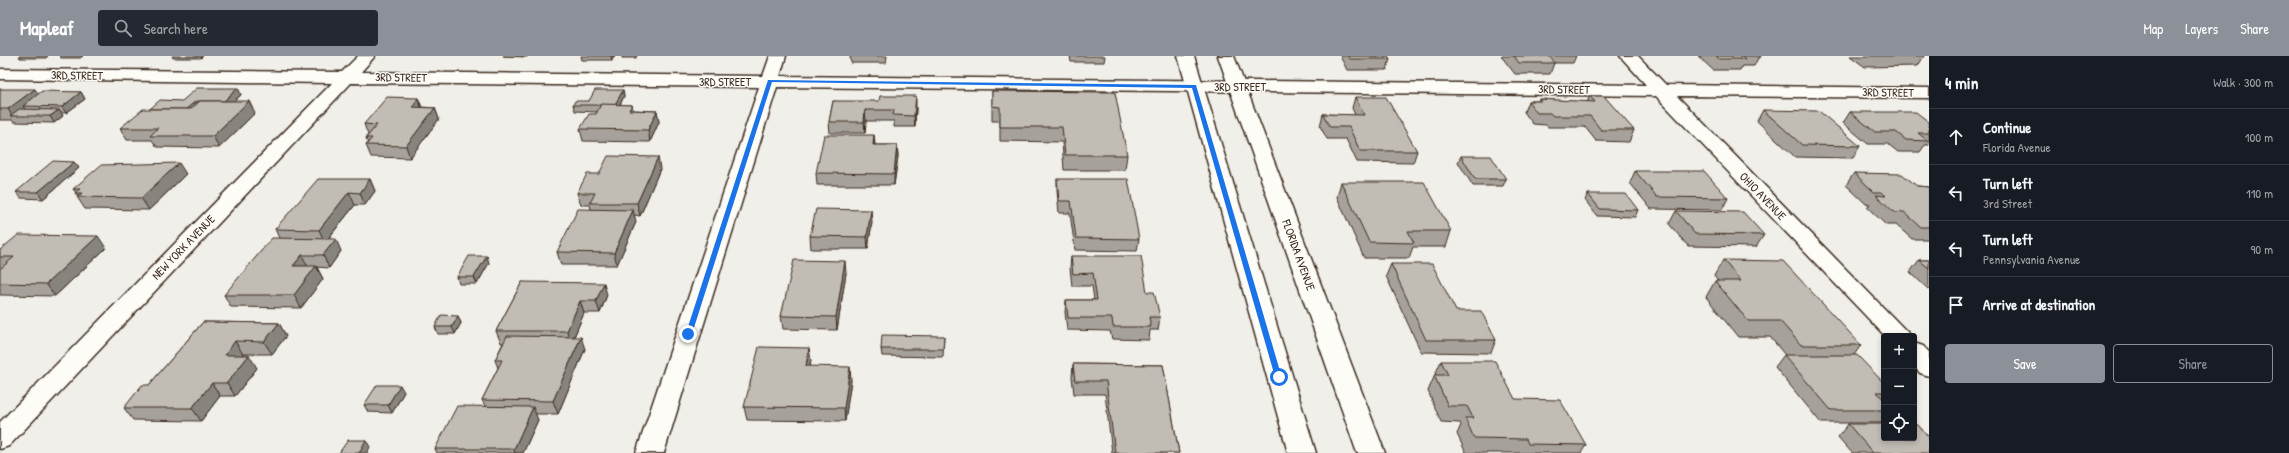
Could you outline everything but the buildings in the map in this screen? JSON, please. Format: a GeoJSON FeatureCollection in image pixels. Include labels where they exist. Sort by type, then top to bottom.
{"type":"FeatureCollection","features":[{"type":"Feature","properties":{"kind":"street","name":"NEW YORK AVENUE"},"geometry":{"type":"LineString","coordinates":[[0,439],[366,56]]}},
{"type":"Feature","properties":{"kind":"street"},"geometry":{"type":"LineString","coordinates":[[650,453],[778,56]]}},
{"type":"Feature","properties":{"kind":"street"},"geometry":{"type":"LineString","coordinates":[[1186,56],[1302,453]]}},
{"type":"Feature","properties":{"kind":"street","name":"FLORIDA AVENUE"},"geometry":{"type":"LineString","coordinates":[[1226,56],[1371,453]]}},
{"type":"Feature","properties":{"kind":"street","name":"OHIO AVENUE"},"geometry":{"type":"LineString","coordinates":[[1628,56],[1896,333]]}},
{"type":"Feature","properties":{"kind":"street","name":"3RD STREET"},"geometry":{"type":"LineString","coordinates":[[0,74],[1929,93]]}},
{"type":"Feature","properties":{"kind":"street"},"geometry":{"type":"LineString","coordinates":[[1917,355],[1929,367]]}},
{"type":"Feature","properties":{"kind":"route"},"geometry":{"type":"LineString","coordinates":[[688,334],[770,81],[1195,86],[1279,377]]}}]}
